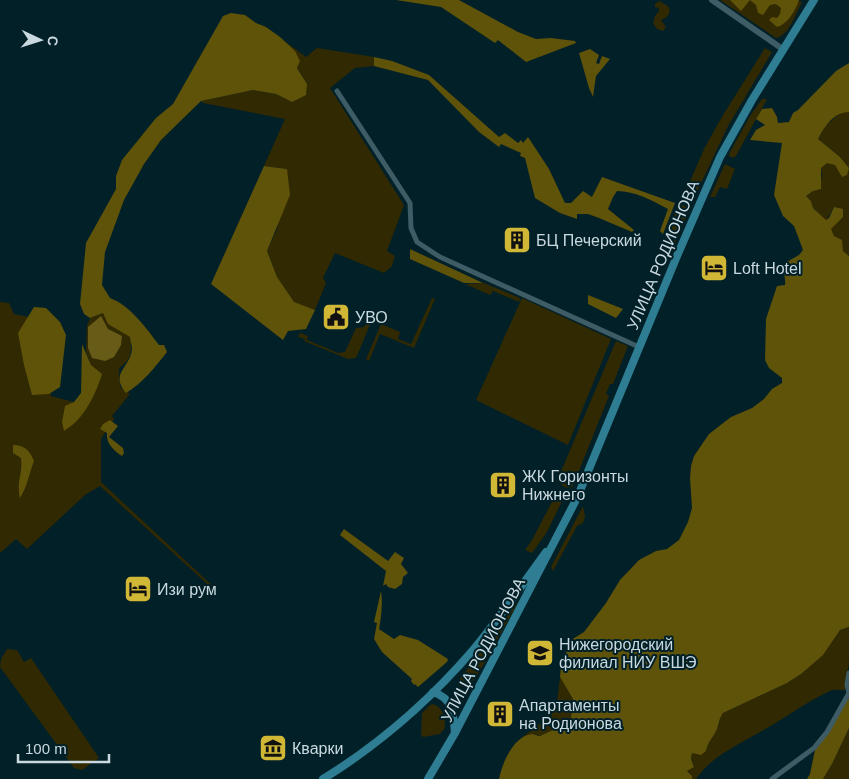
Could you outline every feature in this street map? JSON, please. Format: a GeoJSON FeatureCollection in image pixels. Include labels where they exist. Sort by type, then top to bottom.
{"type":"FeatureCollection","features":[{"type":"Feature","properties":{"kind":"main road","name":"УЛИЦА РОДИОНОВА"},"geometry":{"type":"LineString","coordinates":[[428,779],[455,733],[560,532],[594,458],[720,157],[811,1]]}},
{"type":"Feature","properties":{"kind":"main road","name":"УЛИЦА РОДИОНОВА"},"geometry":{"type":"LineString","coordinates":[[323,779],[374,743],[433,692],[470,653],[497,619],[560,532]]}},
{"type":"Feature","properties":{"kind":"main road"},"geometry":{"type":"LineString","coordinates":[[433,692],[441,695],[450,704],[455,733]]}},
{"type":"Feature","properties":{"kind":"street"},"geometry":{"type":"LineString","coordinates":[[712,0],[784,50]]}},
{"type":"Feature","properties":{"kind":"street"},"geometry":{"type":"LineString","coordinates":[[337,91],[410,204],[411,228],[417,242],[440,257],[639,347]]}},
{"type":"Feature","properties":{"kind":"street"},"geometry":{"type":"LineString","coordinates":[[772,779],[814,748],[827,732],[849,693],[847,685],[849,673]]}},
{"type":"Feature","properties":{"kind":"shaded area"},"geometry":{"type":"Polygon","coordinates":[[[396,0],[459,0],[518,32],[536,39],[551,38],[575,41],[576,43],[526,62],[498,40],[495,43],[441,7],[396,0]]]}},
{"type":"Feature","properties":{"kind":"shaded area"},"geometry":{"type":"Polygon","coordinates":[[[720,0],[798,0],[802,2],[788,29],[776,38],[720,0]]]}},
{"type":"Feature","properties":{"kind":"shaded area"},"geometry":{"type":"Polygon","coordinates":[[[730,0],[750,0],[741,11],[730,0]]]}},
{"type":"Feature","properties":{"kind":"shaded area"},"geometry":{"type":"Polygon","coordinates":[[[750,0],[799,0],[791,16],[785,23],[777,27],[769,20],[772,17],[777,18],[781,8],[776,4],[770,5],[763,15],[758,13],[756,5],[750,0]]]}},
{"type":"Feature","properties":{"kind":"shaded area"},"geometry":{"type":"Polygon","coordinates":[[[659,1],[668,6],[670,11],[667,17],[661,20],[666,27],[663,31],[657,29],[653,23],[659,11],[655,4],[659,1]]]}},
{"type":"Feature","properties":{"kind":"shaded area"},"geometry":{"type":"Polygon","coordinates":[[[231,13],[245,15],[266,27],[295,51],[300,61],[297,68],[307,84],[306,95],[292,102],[276,94],[253,90],[201,101],[161,140],[144,164],[124,200],[105,252],[102,285],[110,298],[125,306],[159,345],[164,345],[167,352],[143,380],[126,393],[121,386],[120,375],[131,355],[130,337],[108,324],[103,313],[90,318],[84,314],[80,304],[86,243],[116,189],[116,176],[122,160],[156,118],[173,104],[223,16],[231,13]]]}},
{"type":"Feature","properties":{"kind":"shaded area"},"geometry":{"type":"Polygon","coordinates":[[[279,37],[306,57],[317,48],[374,57],[374,66],[355,68],[330,88],[404,205],[387,251],[395,256],[392,266],[384,273],[335,253],[323,278],[326,283],[315,310],[294,303],[277,277],[267,251],[277,229],[287,169],[264,166],[285,119],[203,103],[201,101],[253,90],[276,94],[292,102],[307,84],[279,37]]]}},
{"type":"Feature","properties":{"kind":"shaded area"},"geometry":{"type":"Polygon","coordinates":[[[765,48],[772,52],[728,126],[694,198],[686,201],[684,195],[705,147],[765,48]]]}},
{"type":"Feature","properties":{"kind":"shaded area"},"geometry":{"type":"Polygon","coordinates":[[[590,49],[599,55],[596,63],[599,64],[602,56],[610,59],[596,76],[593,97],[579,53],[590,49]]]}},
{"type":"Feature","properties":{"kind":"shaded area"},"geometry":{"type":"Polygon","coordinates":[[[374,57],[392,61],[429,75],[499,137],[505,133],[518,143],[521,140],[523,143],[528,137],[549,169],[565,203],[571,203],[583,191],[592,197],[602,177],[675,203],[663,234],[660,231],[668,209],[644,197],[624,191],[617,191],[608,209],[634,230],[632,232],[588,214],[577,214],[577,219],[560,213],[535,198],[525,158],[520,156],[521,153],[501,144],[499,147],[479,132],[428,80],[374,66],[374,57]]]}},
{"type":"Feature","properties":{"kind":"shaded area"},"geometry":{"type":"Polygon","coordinates":[[[849,63],[849,112],[834,117],[826,125],[818,139],[840,157],[849,168],[847,175],[842,177],[835,165],[827,163],[821,168],[821,189],[813,191],[806,196],[811,201],[813,208],[826,220],[829,218],[834,207],[843,209],[843,217],[831,229],[834,236],[842,240],[843,251],[849,256],[849,627],[840,630],[823,655],[801,674],[787,683],[723,713],[706,751],[701,755],[692,753],[691,759],[694,767],[687,771],[692,776],[692,779],[499,779],[509,752],[519,740],[532,734],[540,736],[553,730],[560,721],[571,718],[573,699],[560,677],[561,666],[571,640],[584,632],[606,603],[620,580],[639,560],[656,551],[667,549],[679,540],[688,522],[692,508],[691,466],[694,456],[709,434],[731,417],[752,408],[764,399],[772,389],[782,383],[782,378],[769,368],[765,360],[766,319],[777,286],[785,285],[785,263],[799,255],[803,250],[794,226],[783,216],[774,195],[782,143],[750,140],[756,130],[765,125],[756,119],[762,109],[772,108],[778,123],[789,122],[793,113],[836,71],[849,63]]]}},
{"type":"Feature","properties":{"kind":"shaded area"},"geometry":{"type":"Polygon","coordinates":[[[762,99],[767,99],[736,156],[733,158],[729,156],[750,116],[762,99]]]}},
{"type":"Feature","properties":{"kind":"shaded area"},"geometry":{"type":"Polygon","coordinates":[[[842,112],[849,112],[849,168],[840,157],[818,139],[825,126],[842,112]]]}},
{"type":"Feature","properties":{"kind":"shaded area"},"geometry":{"type":"Polygon","coordinates":[[[827,162],[849,168],[849,256],[843,251],[830,229],[843,217],[834,207],[826,221],[813,208],[811,201],[806,196],[813,191],[822,177],[821,168],[827,162]]]}},
{"type":"Feature","properties":{"kind":"shaded area"},"geometry":{"type":"Polygon","coordinates":[[[725,164],[735,169],[727,189],[720,187],[715,197],[710,197],[725,164]]]}},
{"type":"Feature","properties":{"kind":"shaded area"},"geometry":{"type":"Polygon","coordinates":[[[264,166],[287,169],[290,195],[267,251],[277,277],[294,302],[315,310],[306,329],[288,331],[283,340],[211,284],[264,166]]]}},
{"type":"Feature","properties":{"kind":"shaded area"},"geometry":{"type":"Polygon","coordinates":[[[679,204],[687,207],[689,210],[675,244],[665,251],[660,249],[679,204]]]}},
{"type":"Feature","properties":{"kind":"shaded area"},"geometry":{"type":"Polygon","coordinates":[[[410,249],[483,283],[464,283],[410,259],[410,249]]]}},
{"type":"Feature","properties":{"kind":"shaded area"},"geometry":{"type":"Polygon","coordinates":[[[484,283],[520,298],[519,302],[493,291],[490,295],[465,284],[484,283]]]}},
{"type":"Feature","properties":{"kind":"shaded area"},"geometry":{"type":"Polygon","coordinates":[[[588,295],[623,309],[616,318],[588,304],[588,295]]]}},
{"type":"Feature","properties":{"kind":"shaded area"},"geometry":{"type":"Polygon","coordinates":[[[432,298],[435,299],[414,348],[380,334],[369,361],[366,359],[381,324],[400,332],[398,339],[411,344],[432,298]]]}},
{"type":"Feature","properties":{"kind":"shaded area"},"geometry":{"type":"Polygon","coordinates":[[[522,298],[611,339],[568,445],[476,400],[522,298]]]}},
{"type":"Feature","properties":{"kind":"shaded area"},"geometry":{"type":"Polygon","coordinates":[[[0,302],[9,303],[14,314],[39,319],[51,396],[81,404],[91,365],[86,352],[87,326],[90,318],[103,313],[130,337],[129,358],[119,368],[120,387],[130,394],[112,416],[114,419],[101,439],[101,482],[218,591],[217,593],[100,486],[85,495],[27,549],[16,539],[0,553],[0,302]]]}},
{"type":"Feature","properties":{"kind":"shaded area"},"geometry":{"type":"Polygon","coordinates":[[[34,307],[46,308],[60,322],[66,335],[60,387],[49,394],[32,395],[18,333],[34,307]]]}},
{"type":"Feature","properties":{"kind":"shaded area"},"geometry":{"type":"Polygon","coordinates":[[[372,312],[375,313],[356,358],[348,359],[298,337],[300,333],[308,336],[307,340],[338,353],[345,352],[356,328],[364,327],[372,312]]]}},
{"type":"Feature","properties":{"kind":"shaded area"},"geometry":{"type":"Polygon","coordinates":[[[101,316],[108,329],[122,336],[121,345],[114,357],[105,361],[92,358],[88,348],[88,327],[101,316]]]}},
{"type":"Feature","properties":{"kind":"shaded area"},"geometry":{"type":"Polygon","coordinates":[[[616,341],[628,346],[613,384],[610,384],[606,394],[609,396],[575,481],[572,487],[566,488],[557,481],[616,341]]]}},
{"type":"Feature","properties":{"kind":"shaded area"},"geometry":{"type":"Polygon","coordinates":[[[82,344],[91,365],[102,374],[88,406],[77,420],[64,431],[62,422],[65,406],[74,402],[81,393],[82,344]]]}},
{"type":"Feature","properties":{"kind":"shaded area"},"geometry":{"type":"Polygon","coordinates":[[[110,420],[118,426],[109,437],[123,448],[124,453],[122,456],[111,446],[107,433],[100,429],[103,424],[110,420]]]}},
{"type":"Feature","properties":{"kind":"shaded area"},"geometry":{"type":"Polygon","coordinates":[[[13,445],[26,449],[34,461],[20,498],[21,458],[13,453],[13,445]]]}},
{"type":"Feature","properties":{"kind":"shaded area"},"geometry":{"type":"Polygon","coordinates":[[[556,494],[563,499],[547,532],[532,553],[525,550],[532,540],[556,494]]]}},
{"type":"Feature","properties":{"kind":"shaded area"},"geometry":{"type":"Polygon","coordinates":[[[583,506],[585,517],[583,523],[577,526],[553,571],[551,567],[583,506]]]}},
{"type":"Feature","properties":{"kind":"shaded area"},"geometry":{"type":"Polygon","coordinates":[[[344,529],[388,561],[395,552],[404,558],[401,564],[408,573],[403,577],[402,584],[395,589],[388,587],[386,584],[383,586],[386,571],[340,535],[344,529]]]}},
{"type":"Feature","properties":{"kind":"shaded area"},"geometry":{"type":"Polygon","coordinates":[[[381,591],[382,605],[379,629],[394,639],[400,635],[418,640],[448,659],[447,662],[418,687],[411,681],[412,679],[382,652],[374,639],[377,623],[374,622],[381,591]]]}},
{"type":"Feature","properties":{"kind":"shaded area"},"geometry":{"type":"Polygon","coordinates":[[[520,599],[477,676],[468,685],[462,687],[459,685],[460,679],[520,599]]]}},
{"type":"Feature","properties":{"kind":"shaded area"},"geometry":{"type":"Polygon","coordinates":[[[849,627],[849,662],[845,690],[832,690],[814,699],[729,750],[703,770],[696,779],[692,779],[692,776],[687,771],[694,766],[691,759],[692,753],[706,751],[723,713],[787,683],[801,674],[840,630],[849,627]]]}},
{"type":"Feature","properties":{"kind":"shaded area"},"geometry":{"type":"Polygon","coordinates":[[[7,649],[17,650],[24,662],[31,658],[99,758],[82,770],[74,768],[0,667],[1,659],[7,649]]]}},
{"type":"Feature","properties":{"kind":"shaded area"},"geometry":{"type":"Polygon","coordinates":[[[560,677],[573,699],[571,719],[560,721],[553,730],[540,736],[532,734],[520,739],[551,715],[557,703],[560,677]]]}},
{"type":"Feature","properties":{"kind":"shaded area"},"geometry":{"type":"Polygon","coordinates":[[[849,697],[849,728],[832,764],[823,779],[807,779],[810,774],[815,750],[828,733],[849,697]]]}},
{"type":"Feature","properties":{"kind":"shaded area"},"geometry":{"type":"Polygon","coordinates":[[[433,704],[442,711],[445,728],[440,734],[423,737],[421,734],[422,713],[433,704]]]}},
{"type":"Feature","properties":{"kind":"shaded area"},"geometry":{"type":"Polygon","coordinates":[[[849,728],[849,779],[823,779],[832,764],[849,728]]]}},
{"type":"Feature","properties":{"kind":"place","name":"БЦ Печерский"},"geometry":{"type":"Point","coordinates":[517,240]}},
{"type":"Feature","properties":{"kind":"place","name":"Loft Hotel"},"geometry":{"type":"Point","coordinates":[714,268]}},
{"type":"Feature","properties":{"kind":"place","name":"УВО"},"geometry":{"type":"Point","coordinates":[336,317]}},
{"type":"Feature","properties":{"kind":"place","name":"ЖК Горизонты Нижнего"},"geometry":{"type":"Point","coordinates":[503,485]}},
{"type":"Feature","properties":{"kind":"place","name":"Изи рум"},"geometry":{"type":"Point","coordinates":[138,589]}},
{"type":"Feature","properties":{"kind":"place","name":"Нижегородский филиал НИУ ВШЭ"},"geometry":{"type":"Point","coordinates":[540,653]}},
{"type":"Feature","properties":{"kind":"place","name":"Апартаменты на Родионова"},"geometry":{"type":"Point","coordinates":[500,714]}},
{"type":"Feature","properties":{"kind":"place","name":"Кварки"},"geometry":{"type":"Point","coordinates":[273,748]}}]}
